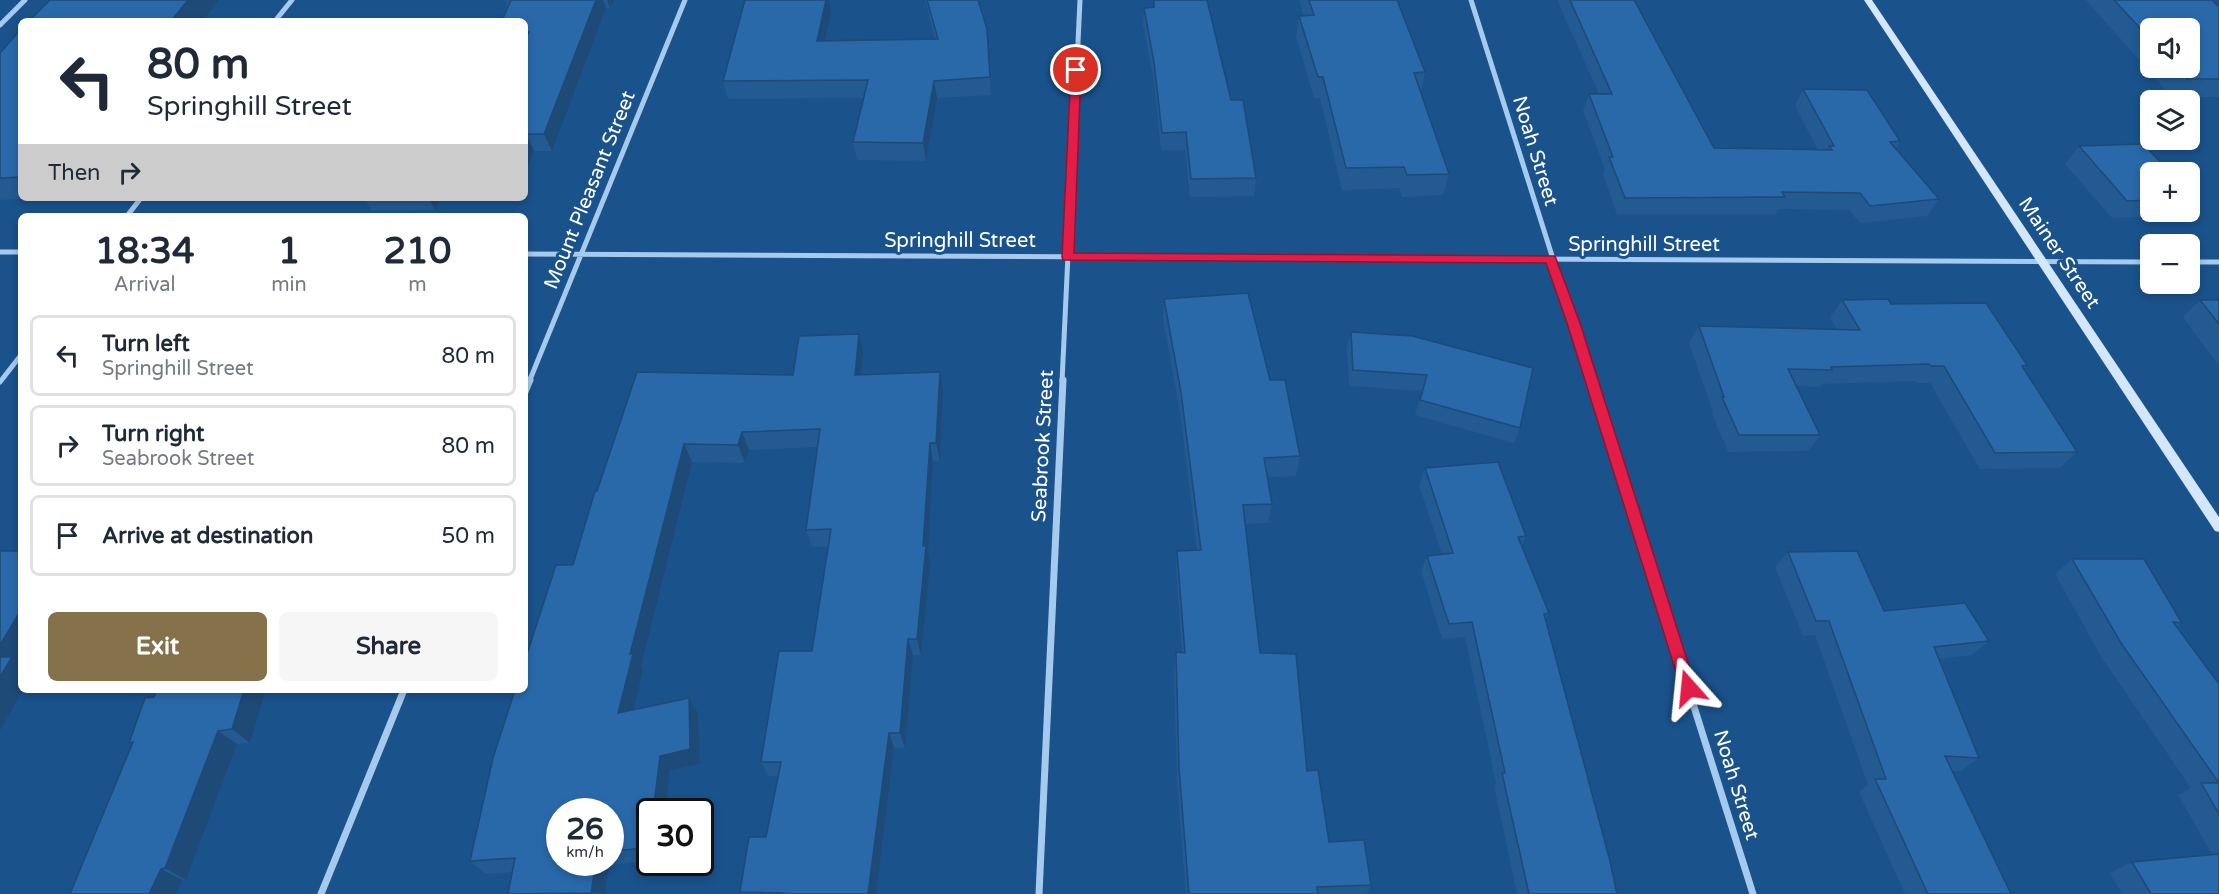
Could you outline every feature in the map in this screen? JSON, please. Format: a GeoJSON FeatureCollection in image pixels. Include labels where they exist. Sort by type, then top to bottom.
{"type":"FeatureCollection","features":[{"type":"Feature","properties":{"kind":"street"},"geometry":{"type":"LineString","coordinates":[[0,25],[25,0]]}},
{"type":"Feature","properties":{"kind":"street"},"geometry":{"type":"LineString","coordinates":[[278,18],[291,0]]}},
{"type":"Feature","properties":{"kind":"street","name":"Mount Pleasant Street"},"geometry":{"type":"LineString","coordinates":[[528,385],[685,0]]}},
{"type":"Feature","properties":{"kind":"street","name":"Seabrook Street"},"geometry":{"type":"LineString","coordinates":[[1039,894],[1080,0]]}},
{"type":"Feature","properties":{"kind":"street","name":"Noah Street"},"geometry":{"type":"LineString","coordinates":[[1471,0],[1753,894]]}},
{"type":"Feature","properties":{"kind":"street","name":"Mainer Street"},"geometry":{"type":"LineString","coordinates":[[1868,0],[2219,527]]}},
{"type":"Feature","properties":{"kind":"street"},"geometry":{"type":"LineString","coordinates":[[129,213],[139,201]]}},
{"type":"Feature","properties":{"kind":"street"},"geometry":{"type":"LineString","coordinates":[[0,252],[18,252]]}},
{"type":"Feature","properties":{"kind":"street","name":"Springhill Street"},"geometry":{"type":"LineString","coordinates":[[528,254],[2140,262]]}},
{"type":"Feature","properties":{"kind":"street"},"geometry":{"type":"LineString","coordinates":[[2200,262],[2219,262]]}},
{"type":"Feature","properties":{"kind":"street"},"geometry":{"type":"LineString","coordinates":[[0,382],[18,359]]}},
{"type":"Feature","properties":{"kind":"street"},"geometry":{"type":"LineString","coordinates":[[321,894],[403,693]]}},
{"type":"Feature","properties":{"kind":"building"},"geometry":{"type":"Polygon","coordinates":[[[50,0],[188,0],[173,18],[32,18],[50,0]]]}},
{"type":"Feature","properties":{"kind":"building"},"geometry":{"type":"Polygon","coordinates":[[[511,0],[596,0],[544,134],[528,134],[528,18],[503,18],[511,0]]]}},
{"type":"Feature","properties":{"kind":"building"},"geometry":{"type":"Polygon","coordinates":[[[745,0],[826,0],[817,41],[938,39],[927,0],[978,0],[987,29],[990,77],[934,81],[923,143],[853,142],[868,80],[723,81],[745,0]]]}},
{"type":"Feature","properties":{"kind":"building"},"geometry":{"type":"Polygon","coordinates":[[[1154,0],[1207,0],[1231,100],[1243,100],[1256,178],[1191,179],[1186,132],[1162,133],[1154,62],[1144,8],[1154,7],[1154,0]]]}},
{"type":"Feature","properties":{"kind":"building"},"geometry":{"type":"Polygon","coordinates":[[[1309,0],[1397,0],[1425,72],[1414,73],[1449,174],[1407,175],[1404,167],[1346,168],[1323,77],[1318,77],[1299,16],[1314,15],[1309,0]]]}},
{"type":"Feature","properties":{"kind":"building"},"geometry":{"type":"Polygon","coordinates":[[[1570,0],[1634,0],[1714,148],[1832,150],[1829,146],[1834,146],[1803,89],[1867,90],[1900,141],[1890,142],[1939,199],[1870,206],[1860,193],[1782,192],[1785,197],[1625,198],[1609,157],[1613,157],[1589,94],[1612,94],[1570,0]]]}},
{"type":"Feature","properties":{"kind":"building"},"geometry":{"type":"Polygon","coordinates":[[[2114,0],[2212,0],[2219,7],[2219,79],[2186,78],[2200,78],[2200,18],[2140,18],[2140,28],[2114,0]]]}},
{"type":"Feature","properties":{"kind":"building"},"geometry":{"type":"Polygon","coordinates":[[[18,32],[18,177],[0,178],[0,53],[18,32]]]}},
{"type":"Feature","properties":{"kind":"building"},"geometry":{"type":"Polygon","coordinates":[[[2140,144],[2140,150],[2149,150],[2160,162],[2140,162],[2140,200],[2127,201],[2079,146],[2140,144]]]}},
{"type":"Feature","properties":{"kind":"building"},"geometry":{"type":"Polygon","coordinates":[[[1248,293],[1270,380],[1285,380],[1300,456],[1264,458],[1272,504],[1243,505],[1260,653],[1296,654],[1307,771],[1318,770],[1329,842],[1364,840],[1371,885],[1317,887],[1318,894],[1189,894],[1179,768],[1176,652],[1185,653],[1177,551],[1201,550],[1181,392],[1164,299],[1248,293]]]}},
{"type":"Feature","properties":{"kind":"building"},"geometry":{"type":"Polygon","coordinates":[[[1888,299],[1891,304],[1986,303],[2027,365],[2022,366],[2077,452],[1995,453],[1944,366],[1929,364],[1831,367],[1832,370],[1788,369],[1820,435],[1739,435],[1722,397],[1724,397],[1699,326],[1860,330],[1842,300],[1888,299]]]}},
{"type":"Feature","properties":{"kind":"building"},"geometry":{"type":"Polygon","coordinates":[[[2200,300],[2219,300],[2219,324],[2200,300]]]}},
{"type":"Feature","properties":{"kind":"building"},"geometry":{"type":"Polygon","coordinates":[[[1351,332],[1412,336],[1533,368],[1520,428],[1420,400],[1427,375],[1353,370],[1351,332]]]}},
{"type":"Feature","properties":{"kind":"building"},"geometry":{"type":"Polygon","coordinates":[[[859,334],[855,375],[940,372],[936,443],[930,443],[923,546],[926,546],[917,639],[908,639],[900,733],[889,733],[868,894],[740,892],[749,837],[766,837],[781,762],[761,762],[779,651],[812,651],[831,529],[806,530],[820,429],[742,432],[738,445],[684,444],[630,654],[633,654],[618,713],[689,698],[690,749],[660,756],[655,798],[636,798],[636,849],[624,850],[624,798],[546,798],[546,876],[594,876],[591,893],[508,894],[515,858],[470,861],[493,758],[514,693],[528,693],[528,651],[556,565],[573,565],[595,491],[597,491],[637,372],[793,375],[799,336],[859,334]]]}},
{"type":"Feature","properties":{"kind":"building"},"geometry":{"type":"Polygon","coordinates":[[[1498,462],[1526,536],[1518,537],[1549,613],[1544,614],[1617,894],[1529,894],[1472,622],[1449,624],[1427,556],[1453,553],[1425,468],[1498,462]]]}},
{"type":"Feature","properties":{"kind":"building"},"geometry":{"type":"Polygon","coordinates":[[[0,551],[18,551],[18,615],[0,645],[0,551]]]}},
{"type":"Feature","properties":{"kind":"building"},"geometry":{"type":"Polygon","coordinates":[[[1857,551],[1884,611],[1965,603],[1989,641],[1934,647],[1979,758],[1945,756],[2011,894],[1928,894],[1875,779],[1886,779],[1829,621],[1816,621],[1788,552],[1857,551]]]}},
{"type":"Feature","properties":{"kind":"building"},"geometry":{"type":"Polygon","coordinates":[[[2072,559],[2144,559],[2182,623],[2173,622],[2219,684],[2219,783],[2121,643],[2072,559]]]}},
{"type":"Feature","properties":{"kind":"building"},"geometry":{"type":"Polygon","coordinates":[[[0,657],[12,657],[0,677],[0,657]]]}},
{"type":"Feature","properties":{"kind":"building"},"geometry":{"type":"Polygon","coordinates":[[[156,693],[243,693],[232,729],[218,731],[165,868],[161,869],[149,894],[70,894],[133,742],[129,743],[145,698],[154,697],[156,693]]]}},
{"type":"Feature","properties":{"kind":"building"},"geometry":{"type":"Polygon","coordinates":[[[2201,783],[2219,783],[2219,814],[2201,783]]]}},
{"type":"Feature","properties":{"kind":"building"},"geometry":{"type":"Polygon","coordinates":[[[2219,854],[2219,894],[2151,894],[2132,862],[2219,854]]]}},
{"type":"Feature","properties":{"kind":"route"},"geometry":{"type":"LineString","coordinates":[[1076,70],[1068,257],[1551,259],[1574,323],[1689,688]]}}]}
